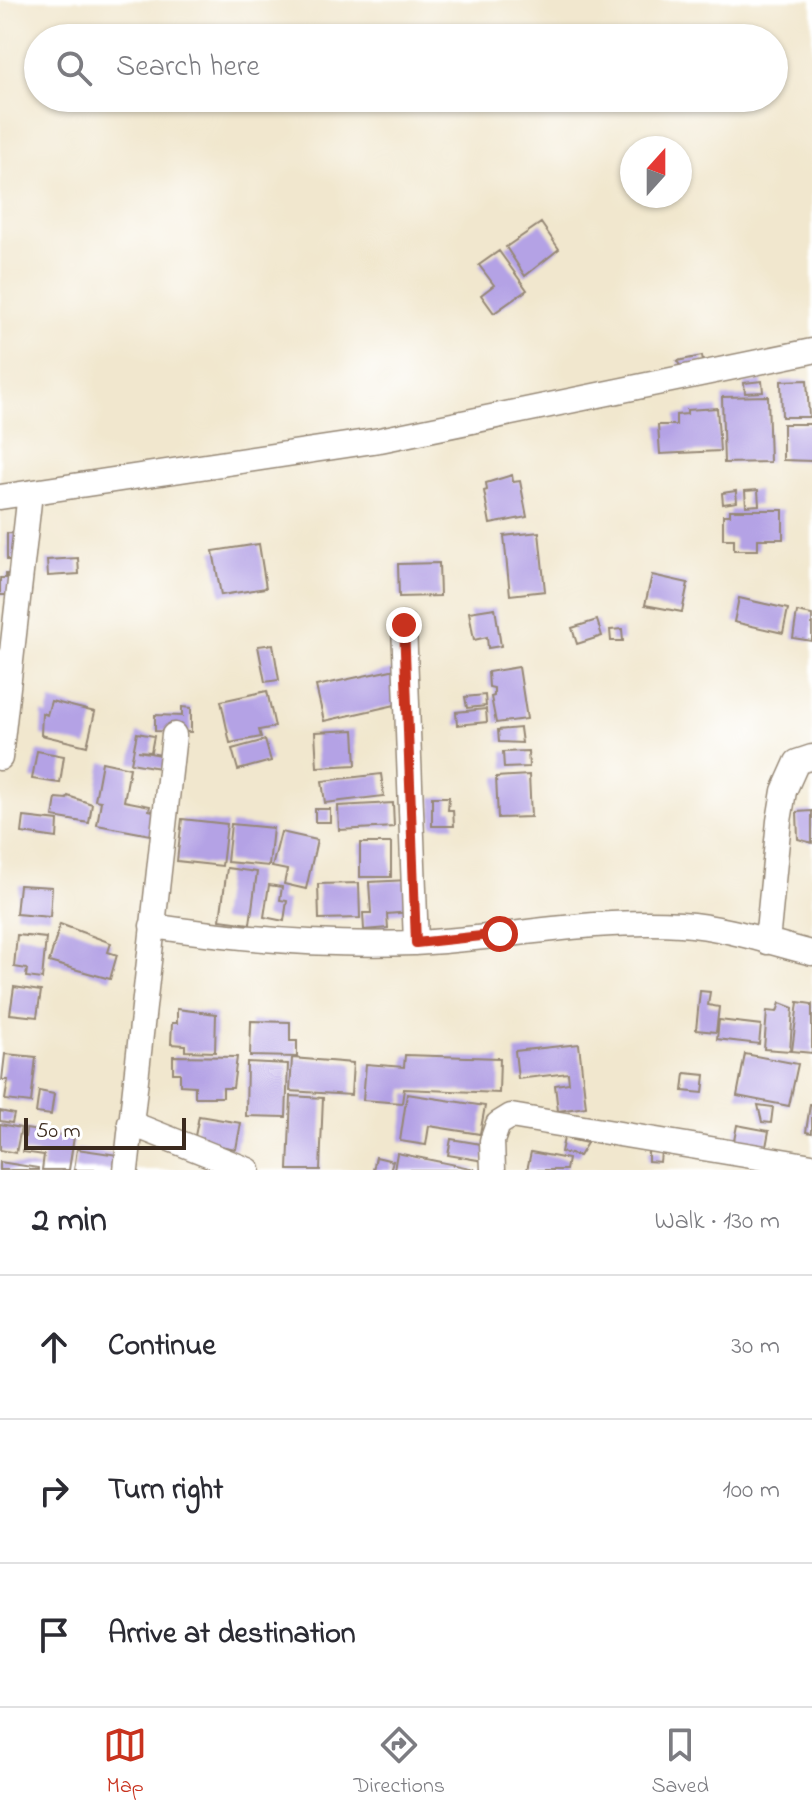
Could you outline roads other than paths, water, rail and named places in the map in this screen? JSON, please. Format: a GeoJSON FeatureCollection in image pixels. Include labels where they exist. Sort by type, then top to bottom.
{"type":"FeatureCollection","features":[{"type":"Feature","properties":{"kind":"street"},"geometry":{"type":"LineString","coordinates":[[0,497],[380,440],[812,351]]}},
{"type":"Feature","properties":{"kind":"street"},"geometry":{"type":"LineString","coordinates":[[0,758],[30,493]]}},
{"type":"Feature","properties":{"kind":"street"},"geometry":{"type":"LineString","coordinates":[[404,625],[416,943]]}},
{"type":"Feature","properties":{"kind":"street"},"geometry":{"type":"LineString","coordinates":[[126,1170],[174,735]]}},
{"type":"Feature","properties":{"kind":"street"},"geometry":{"type":"LineString","coordinates":[[767,942],[784,791],[797,762],[812,757]]}},
{"type":"Feature","properties":{"kind":"street"},"geometry":{"type":"LineString","coordinates":[[152,926],[239,939],[328,944],[416,943],[640,924],[682,924],[812,953]]}},
{"type":"Feature","properties":{"kind":"street"},"geometry":{"type":"LineString","coordinates":[[493,1170],[492,1141],[498,1124],[511,1116],[812,1166]]}},
{"type":"Feature","properties":{"kind":"street"},"geometry":{"type":"LineString","coordinates":[[130,1123],[248,1170]]}}]}
